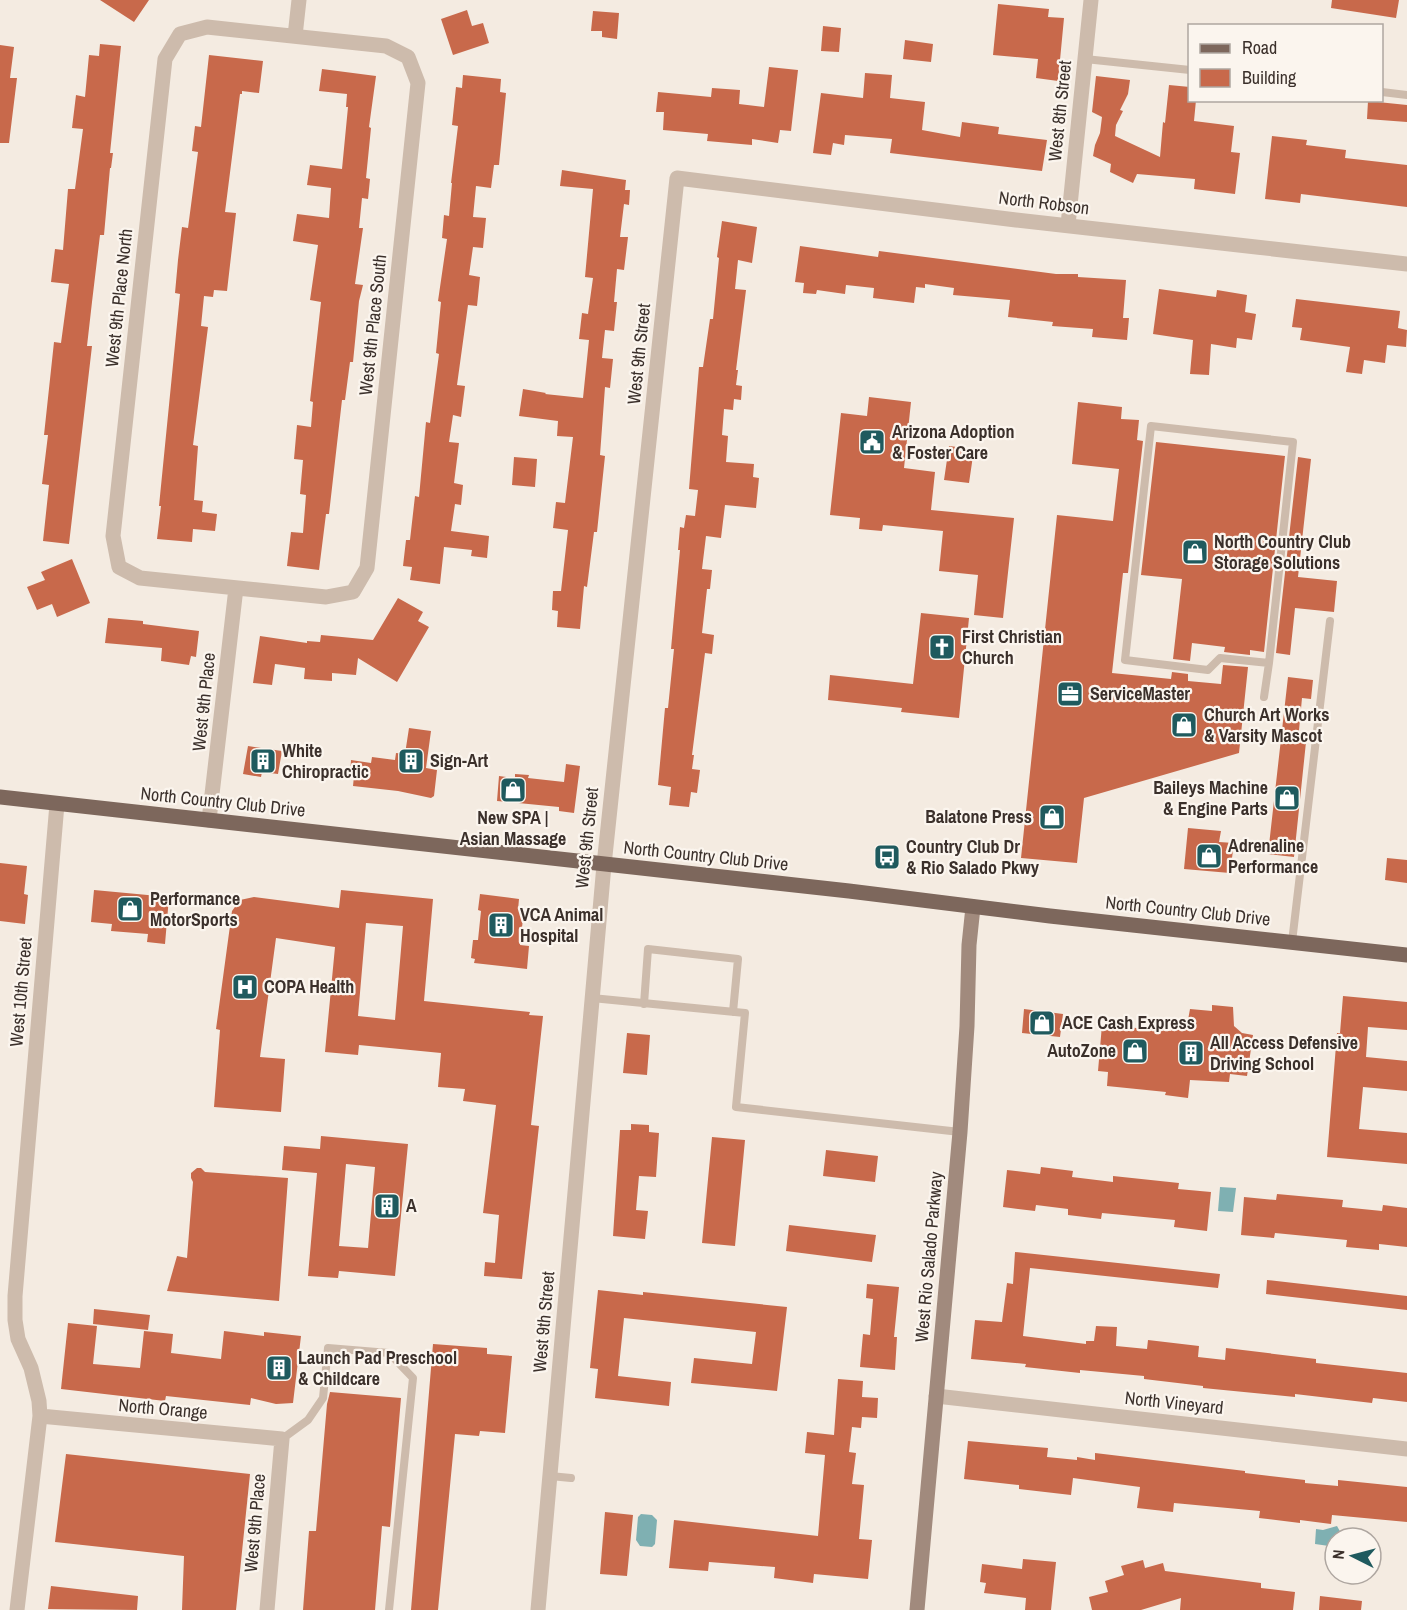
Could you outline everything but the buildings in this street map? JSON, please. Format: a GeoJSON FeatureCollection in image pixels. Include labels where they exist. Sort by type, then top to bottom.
{"type":"FeatureCollection","features":[{"type":"Feature","properties":{"kind":"main road","name":"North Country Club Drive"},"geometry":{"type":"LineString","coordinates":[[0,797],[1407,954]]}},
{"type":"Feature","properties":{"kind":"main road","name":"West Rio Salado Parkway"},"geometry":{"type":"LineString","coordinates":[[917,1610],[960,1132],[967,1026],[969,945],[974,907]]}},
{"type":"Feature","properties":{"kind":"street"},"geometry":{"type":"LineString","coordinates":[[295,36],[299,0]]}},
{"type":"Feature","properties":{"kind":"street","name":"West 8th Street"},"geometry":{"type":"LineString","coordinates":[[1068,225],[1091,0]]}},
{"type":"Feature","properties":{"kind":"street","name":"West 9th Place North"},"geometry":{"type":"LineString","coordinates":[[236,588],[140,578],[119,567],[113,536],[114,524],[165,59],[180,34],[207,27],[295,36]]}},
{"type":"Feature","properties":{"kind":"street","name":"West 9th Place South"},"geometry":{"type":"LineString","coordinates":[[236,588],[326,597],[352,592],[367,568],[369,556],[418,83],[408,57],[386,46],[295,36]]}},
{"type":"Feature","properties":{"kind":"street","name":"North Robson"},"geometry":{"type":"LineString","coordinates":[[677,178],[1407,264]]}},
{"type":"Feature","properties":{"kind":"street","name":"West 9th Street"},"geometry":{"type":"LineString","coordinates":[[538,1610],[604,865],[677,178]]}},
{"type":"Feature","properties":{"kind":"street","name":"West 9th Place"},"geometry":{"type":"LineString","coordinates":[[209,820],[236,588]]}},
{"type":"Feature","properties":{"kind":"street","name":"West 10th Street"},"geometry":{"type":"LineString","coordinates":[[17,1610],[40,1416],[31,1368],[18,1340],[15,1304],[57,804]]}},
{"type":"Feature","properties":{"kind":"street","name":"North Vineyard"},"geometry":{"type":"LineString","coordinates":[[936,1396],[1407,1449]]}},
{"type":"Feature","properties":{"kind":"street","name":"North Orange"},"geometry":{"type":"LineString","coordinates":[[40,1416],[282,1439]]}},
{"type":"Feature","properties":{"kind":"street","name":"West 9th Place"},"geometry":{"type":"LineString","coordinates":[[267,1610],[282,1439]]}},
{"type":"Feature","properties":{"kind":"lane"},"geometry":{"type":"LineString","coordinates":[[1085,59],[1188,70]]}},
{"type":"Feature","properties":{"kind":"lane"},"geometry":{"type":"LineString","coordinates":[[1383,92],[1407,95]]}},
{"type":"Feature","properties":{"kind":"lane"},"geometry":{"type":"LineString","coordinates":[[1264,697],[1269,663],[1293,442],[1151,426],[1125,660],[1209,670],[1220,658],[1269,663]]}},
{"type":"Feature","properties":{"kind":"lane"},"geometry":{"type":"LineString","coordinates":[[1292,942],[1329,621]]}},
{"type":"Feature","properties":{"kind":"lane"},"geometry":{"type":"LineString","coordinates":[[644,1004],[648,950],[738,959],[733,1012]]}},
{"type":"Feature","properties":{"kind":"lane"},"geometry":{"type":"LineString","coordinates":[[592,998],[745,1013],[736,1107],[960,1132]]}},
{"type":"Feature","properties":{"kind":"lane"},"geometry":{"type":"LineString","coordinates":[[282,1439],[308,1420],[323,1398],[328,1348],[389,1353],[413,1378],[389,1610]]}},
{"type":"Feature","properties":{"kind":"lane"},"geometry":{"type":"LineString","coordinates":[[550,1476],[572,1478]]}},
{"type":"Feature","properties":{"kind":"water"},"geometry":{"type":"Polygon","coordinates":[[[1220,1187],[1236,1188],[1233,1212],[1218,1211],[1220,1187]]]}},
{"type":"Feature","properties":{"kind":"water"},"geometry":{"type":"Polygon","coordinates":[[[641,1514],[652,1515],[657,1520],[655,1544],[652,1547],[640,1546],[636,1540],[638,1517],[641,1514]]]}},
{"type":"Feature","properties":{"kind":"water"},"geometry":{"type":"Polygon","coordinates":[[[1316,1529],[1323,1530],[1323,1545],[1315,1544],[1316,1529]]]}},
{"type":"Feature","properties":{"kind":"place","name":"Arizona Adoption & Foster Care"},"geometry":{"type":"Point","coordinates":[872,442]}},
{"type":"Feature","properties":{"kind":"place","name":"North Country Club Storage Solutions"},"geometry":{"type":"Point","coordinates":[1195,552]}},
{"type":"Feature","properties":{"kind":"place","name":"First Christian Church"},"geometry":{"type":"Point","coordinates":[942,647]}},
{"type":"Feature","properties":{"kind":"place","name":"ServiceMaster"},"geometry":{"type":"Point","coordinates":[1070,694]}},
{"type":"Feature","properties":{"kind":"place","name":"Church Art Works & Varsity Mascot"},"geometry":{"type":"Point","coordinates":[1184,725]}},
{"type":"Feature","properties":{"kind":"place","name":"White Chiropractic"},"geometry":{"type":"Point","coordinates":[263,761]}},
{"type":"Feature","properties":{"kind":"place","name":"Sign-Art"},"geometry":{"type":"Point","coordinates":[411,761]}},
{"type":"Feature","properties":{"kind":"place","name":"New SPA | Asian Massage"},"geometry":{"type":"Point","coordinates":[513,790]}},
{"type":"Feature","properties":{"kind":"place","name":"Baileys Machine & Engine Parts"},"geometry":{"type":"Point","coordinates":[1287,798]}},
{"type":"Feature","properties":{"kind":"place","name":"Balatone Press"},"geometry":{"type":"Point","coordinates":[1052,817]}},
{"type":"Feature","properties":{"kind":"place","name":"Adrenaline Performance"},"geometry":{"type":"Point","coordinates":[1209,856]}},
{"type":"Feature","properties":{"kind":"place","name":"Country Club Dr & Rio Salado Pkwy"},"geometry":{"type":"Point","coordinates":[887,857]}},
{"type":"Feature","properties":{"kind":"place","name":"Performance MotorSports"},"geometry":{"type":"Point","coordinates":[130,909]}},
{"type":"Feature","properties":{"kind":"place","name":"VCA Animal Hospital"},"geometry":{"type":"Point","coordinates":[501,925]}},
{"type":"Feature","properties":{"kind":"place","name":"COPA Health"},"geometry":{"type":"Point","coordinates":[245,987]}},
{"type":"Feature","properties":{"kind":"place","name":"ACE Cash Express"},"geometry":{"type":"Point","coordinates":[1042,1023]}},
{"type":"Feature","properties":{"kind":"place","name":"AutoZone"},"geometry":{"type":"Point","coordinates":[1135,1051]}},
{"type":"Feature","properties":{"kind":"place","name":"All Access Defensive Driving School"},"geometry":{"type":"Point","coordinates":[1191,1053]}},
{"type":"Feature","properties":{"kind":"place","name":"A"},"geometry":{"type":"Point","coordinates":[387,1206]}},
{"type":"Feature","properties":{"kind":"place","name":"Launch Pad Preschool & Childcare"},"geometry":{"type":"Point","coordinates":[279,1368]}}]}
